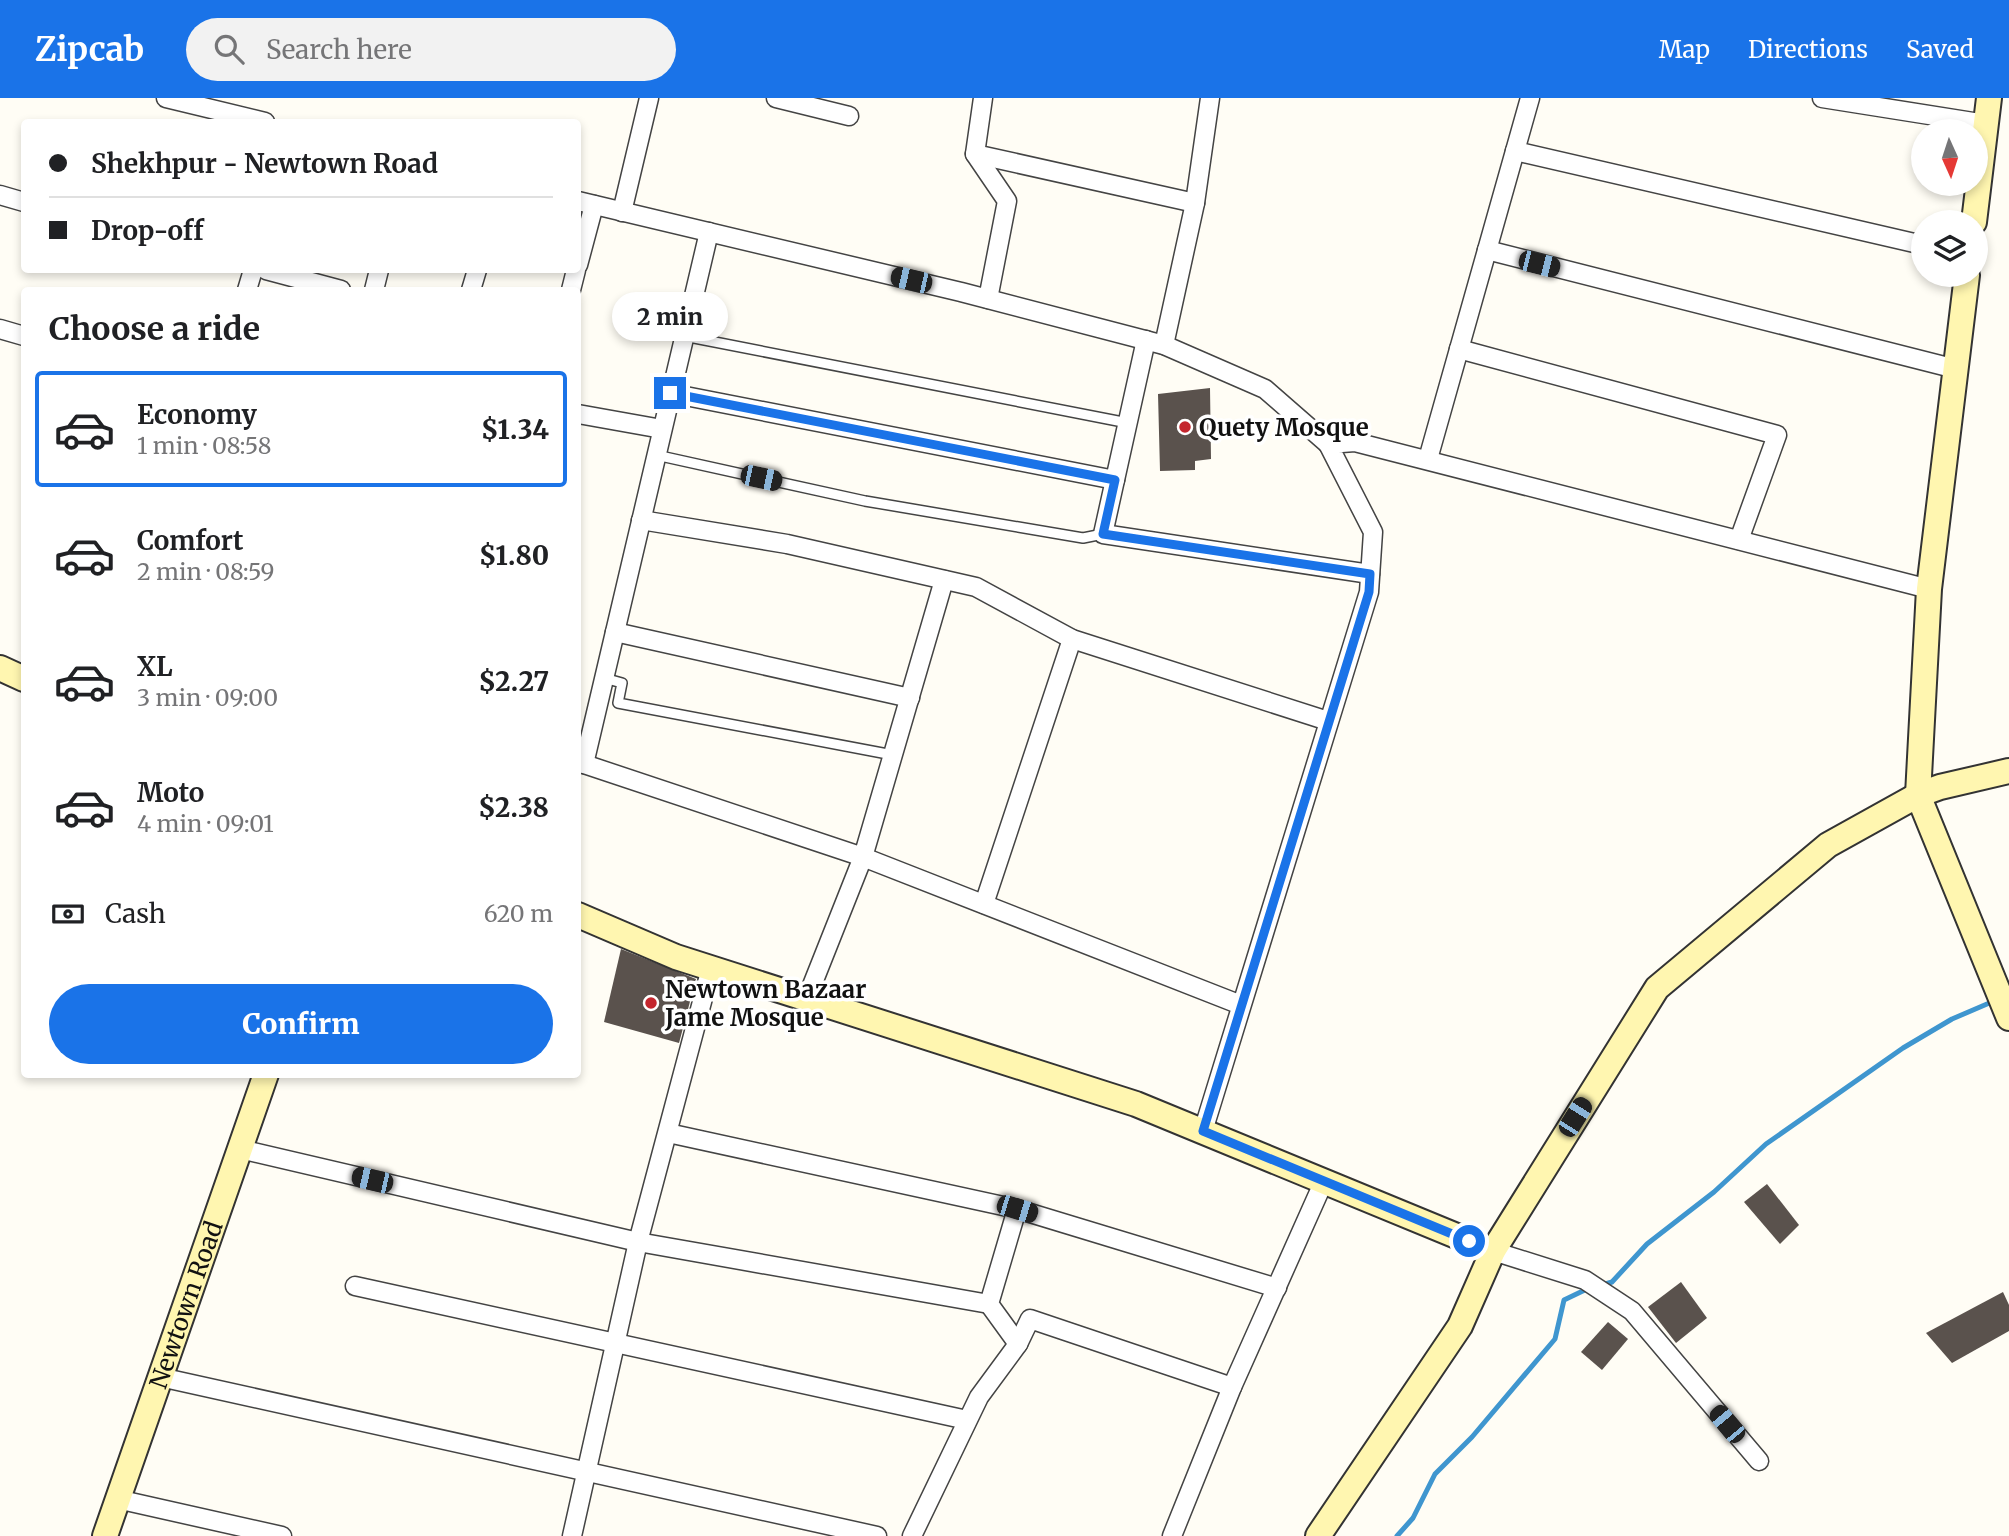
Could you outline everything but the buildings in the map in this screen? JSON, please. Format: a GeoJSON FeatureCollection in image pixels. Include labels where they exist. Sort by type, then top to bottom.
{"type":"FeatureCollection","features":[{"type":"Feature","properties":{"kind":"street"},"geometry":{"type":"LineString","coordinates":[[166,98],[252,119]]}},
{"type":"Feature","properties":{"kind":"street"},"geometry":{"type":"LineString","coordinates":[[622,212],[649,98]]}},
{"type":"Feature","properties":{"kind":"street"},"geometry":{"type":"LineString","coordinates":[[776,98],[849,116]]}},
{"type":"Feature","properties":{"kind":"street"},"geometry":{"type":"LineString","coordinates":[[983,98],[975,154],[1007,201],[988,299]]}},
{"type":"Feature","properties":{"kind":"street"},"geometry":{"type":"LineString","coordinates":[[1164,345],[1195,203],[1210,98]]}},
{"type":"Feature","properties":{"kind":"street"},"geometry":{"type":"LineString","coordinates":[[1428,459],[1530,98]]}},
{"type":"Feature","properties":{"kind":"street"},"geometry":{"type":"LineString","coordinates":[[1822,98],[1954,119]]}},
{"type":"Feature","properties":{"kind":"street"},"geometry":{"type":"LineString","coordinates":[[1987,119],[1989,98]]}},
{"type":"Feature","properties":{"kind":"street"},"geometry":{"type":"LineString","coordinates":[[1515,150],[1911,242]]}},
{"type":"Feature","properties":{"kind":"street"},"geometry":{"type":"LineString","coordinates":[[975,154],[1195,203]]}},
{"type":"Feature","properties":{"kind":"street"},"geometry":{"type":"LineString","coordinates":[[0,195],[21,201]]}},
{"type":"Feature","properties":{"kind":"street"},"geometry":{"type":"LineString","coordinates":[[581,239],[586,203],[988,299],[1146,340],[1164,345],[1265,390],[1328,444],[1373,532],[1369,592],[1203,1131]]}},
{"type":"Feature","properties":{"kind":"street"},"geometry":{"type":"LineString","coordinates":[[709,232],[604,678],[581,763],[863,857],[1241,1005]]}},
{"type":"Feature","properties":{"kind":"street"},"geometry":{"type":"LineString","coordinates":[[1487,250],[1956,369]]}},
{"type":"Feature","properties":{"kind":"street"},"geometry":{"type":"LineString","coordinates":[[278,273],[330,287]]}},
{"type":"Feature","properties":{"kind":"street"},"geometry":{"type":"LineString","coordinates":[[1966,287],[1928,589],[1918,795],[2009,1018]]}},
{"type":"Feature","properties":{"kind":"street"},"geometry":{"type":"LineString","coordinates":[[0,329],[21,335]]}},
{"type":"Feature","properties":{"kind":"street"},"geometry":{"type":"LineString","coordinates":[[1146,340],[1103,534],[1370,574]]}},
{"type":"Feature","properties":{"kind":"street"},"geometry":{"type":"LineString","coordinates":[[1459,349],[1777,435],[1739,540]]}},
{"type":"Feature","properties":{"kind":"street"},"geometry":{"type":"LineString","coordinates":[[670,393],[1115,480]]}},
{"type":"Feature","properties":{"kind":"street"},"geometry":{"type":"LineString","coordinates":[[581,415],[662,429]]}},
{"type":"Feature","properties":{"kind":"street"},"geometry":{"type":"LineString","coordinates":[[1328,444],[1355,442],[1428,459],[1928,589]]}},
{"type":"Feature","properties":{"kind":"street"},"geometry":{"type":"LineString","coordinates":[[641,520],[787,544],[976,587],[1072,639],[1328,721]]}},
{"type":"Feature","properties":{"kind":"street"},"geometry":{"type":"LineString","coordinates":[[807,998],[863,857],[944,580]]}},
{"type":"Feature","properties":{"kind":"street"},"geometry":{"type":"LineString","coordinates":[[615,632],[910,698]]}},
{"type":"Feature","properties":{"kind":"street"},"geometry":{"type":"LineString","coordinates":[[984,904],[1072,639]]}},
{"type":"Feature","properties":{"kind":"street"},"geometry":{"type":"LineString","coordinates":[[0,668],[21,678]]}},
{"type":"Feature","properties":{"kind":"street"},"geometry":{"type":"LineString","coordinates":[[1318,1536],[1460,1326],[1493,1251],[1657,988],[1828,845],[1918,795],[1940,787],[2009,771]]}},
{"type":"Feature","properties":{"kind":"street"},"geometry":{"type":"LineString","coordinates":[[581,916],[676,957],[1136,1104],[1493,1251],[1585,1280],[1632,1311],[1759,1461]]}},
{"type":"Feature","properties":{"kind":"street"},"geometry":{"type":"LineString","coordinates":[[572,1536],[638,1242],[711,968]]}},
{"type":"Feature","properties":{"kind":"street","name":"Newtown Road"},"geometry":{"type":"LineString","coordinates":[[105,1536],[265,1078]]}},
{"type":"Feature","properties":{"kind":"street"},"geometry":{"type":"LineString","coordinates":[[668,1133],[1017,1209],[1277,1288]]}},
{"type":"Feature","properties":{"kind":"street"},"geometry":{"type":"LineString","coordinates":[[240,1149],[638,1242],[989,1304],[1018,1344]]}},
{"type":"Feature","properties":{"kind":"street"},"geometry":{"type":"LineString","coordinates":[[1171,1536],[1232,1387],[1324,1181]]}},
{"type":"Feature","properties":{"kind":"street"},"geometry":{"type":"LineString","coordinates":[[989,1304],[1017,1209]]}},
{"type":"Feature","properties":{"kind":"street"},"geometry":{"type":"LineString","coordinates":[[355,1286],[967,1420]]}},
{"type":"Feature","properties":{"kind":"street"},"geometry":{"type":"LineString","coordinates":[[912,1536],[979,1397],[1018,1344],[1030,1319],[1232,1387]]}},
{"type":"Feature","properties":{"kind":"street"},"geometry":{"type":"LineString","coordinates":[[160,1377],[877,1536]]}},
{"type":"Feature","properties":{"kind":"street"},"geometry":{"type":"LineString","coordinates":[[117,1499],[282,1536]]}},
{"type":"Feature","properties":{"kind":"lane"},"geometry":{"type":"LineString","coordinates":[[684,336],[763,354],[1128,422]]}},
{"type":"Feature","properties":{"kind":"lane"},"geometry":{"type":"LineString","coordinates":[[656,455],[865,501],[1083,538],[1103,534]]}},
{"type":"Feature","properties":{"kind":"lane"},"geometry":{"type":"LineString","coordinates":[[604,678],[622,683],[618,703],[893,755]]}},
{"type":"Feature","properties":{"kind":"waterway"},"geometry":{"type":"LineString","coordinates":[[1602,1285],[1612,1282],[1647,1244],[1714,1192],[1766,1144],[1903,1048],[1952,1019],[1994,1001]]}},
{"type":"Feature","properties":{"kind":"waterway"},"geometry":{"type":"LineString","coordinates":[[1397,1536],[1413,1518],[1435,1474],[1472,1437],[1555,1339],[1564,1300],[1589,1288]]}},
{"type":"Feature","properties":{"kind":"place","name":"Quety Mosque"},"geometry":{"type":"Point","coordinates":[1185,427]}},
{"type":"Feature","properties":{"kind":"place","name":"Newtown Bazaar Jame Mosque"},"geometry":{"type":"Point","coordinates":[651,1003]}},
{"type":"Feature","properties":{"kind":"route"},"geometry":{"type":"LineString","coordinates":[[670,393],[1115,480],[1103,534],[1370,574],[1369,592],[1203,1131],[1469,1241]]}}]}
